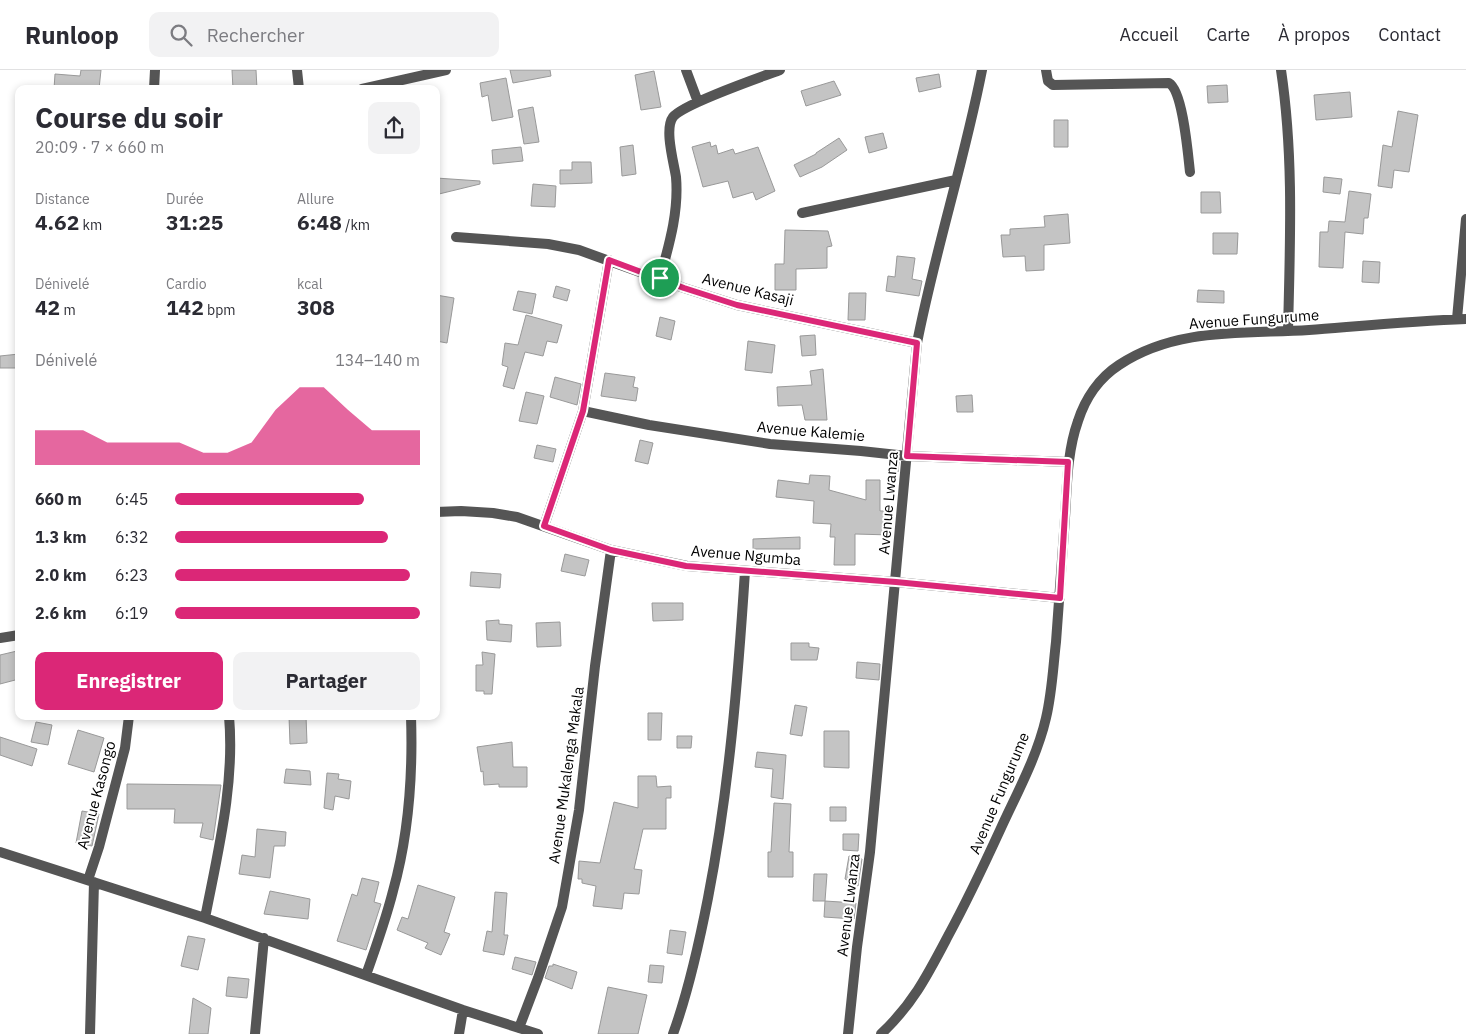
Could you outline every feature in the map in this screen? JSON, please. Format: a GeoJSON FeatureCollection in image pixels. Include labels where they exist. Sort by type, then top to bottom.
{"type":"FeatureCollection","features":[{"type":"Feature","properties":{"kind":"street"},"geometry":{"type":"LineString","coordinates":[[154,85],[155,70]]}},
{"type":"Feature","properties":{"kind":"street"},"geometry":{"type":"LineString","coordinates":[[297,70],[299,85]]}},
{"type":"Feature","properties":{"kind":"street"},"geometry":{"type":"LineString","coordinates":[[380,85],[446,70]]}},
{"type":"Feature","properties":{"kind":"street"},"geometry":{"type":"LineString","coordinates":[[686,70],[698,102]]}},
{"type":"Feature","properties":{"kind":"street"},"geometry":{"type":"LineString","coordinates":[[660,278],[674,224],[676,200],[676,179],[669,135],[671,119],[677,112],[698,102],[780,70]]}},
{"type":"Feature","properties":{"kind":"street","name":"Avenue Lwanza"},"geometry":{"type":"LineString","coordinates":[[848,1034],[857,947],[870,852],[917,343],[975,106],[982,70]]}},
{"type":"Feature","properties":{"kind":"street"},"geometry":{"type":"LineString","coordinates":[[1046,70],[1050,83],[1058,85],[1169,83],[1173,85],[1182,117],[1190,172]]}},
{"type":"Feature","properties":{"kind":"street"},"geometry":{"type":"LineString","coordinates":[[1281,70],[1288,129],[1292,193],[1288,331]]}},
{"type":"Feature","properties":{"kind":"street"},"geometry":{"type":"LineString","coordinates":[[802,213],[956,180]]}},
{"type":"Feature","properties":{"kind":"street"},"geometry":{"type":"LineString","coordinates":[[1461,319],[1466,219]]}},
{"type":"Feature","properties":{"kind":"street","name":"Avenue Kasaji"},"geometry":{"type":"LineString","coordinates":[[456,237],[548,244],[579,250],[737,305],[917,343]]}},
{"type":"Feature","properties":{"kind":"street"},"geometry":{"type":"LineString","coordinates":[[544,526],[583,411],[609,260]]}},
{"type":"Feature","properties":{"kind":"street","name":"Avenue Fungurume"},"geometry":{"type":"LineString","coordinates":[[881,1034],[897,1019],[924,983],[966,904],[1033,759],[1046,720],[1052,688],[1060,598],[1068,462],[1078,420],[1088,398],[1100,381],[1119,365],[1163,343],[1185,338],[1224,333],[1288,331],[1461,319]]}},
{"type":"Feature","properties":{"kind":"street","name":"Avenue Kalemie"},"geometry":{"type":"LineString","coordinates":[[583,411],[649,425],[743,440],[907,456],[1068,462]]}},
{"type":"Feature","properties":{"kind":"street","name":"Avenue Ngumba"},"geometry":{"type":"LineString","coordinates":[[440,512],[493,513],[517,517],[611,550],[686,566],[896,582],[1060,598]]}},
{"type":"Feature","properties":{"kind":"street","name":"Avenue Mukalenga Makala"},"geometry":{"type":"LineString","coordinates":[[519,1028],[562,907],[580,810],[595,666],[611,550]]}},
{"type":"Feature","properties":{"kind":"street"},"geometry":{"type":"LineString","coordinates":[[673,1034],[683,1007],[699,942],[717,854],[739,666],[745,571]]}},
{"type":"Feature","properties":{"kind":"street"},"geometry":{"type":"LineString","coordinates":[[0,638],[15,636]]}},
{"type":"Feature","properties":{"kind":"street","name":"Avenue Kasongo"},"geometry":{"type":"LineString","coordinates":[[90,1034],[91,881],[126,748],[129,720]]}},
{"type":"Feature","properties":{"kind":"street"},"geometry":{"type":"LineString","coordinates":[[205,918],[222,831],[229,783],[231,739],[229,720]]}},
{"type":"Feature","properties":{"kind":"street"},"geometry":{"type":"LineString","coordinates":[[366,975],[394,890],[402,846],[411,782],[411,720]]}},
{"type":"Feature","properties":{"kind":"street"},"geometry":{"type":"LineString","coordinates":[[0,852],[205,918],[464,1010],[538,1034]]}},
{"type":"Feature","properties":{"kind":"street"},"geometry":{"type":"LineString","coordinates":[[255,1034],[264,938]]}},
{"type":"Feature","properties":{"kind":"street"},"geometry":{"type":"LineString","coordinates":[[459,1034],[464,1010]]}},
{"type":"Feature","properties":{"kind":"building"},"geometry":{"type":"Polygon","coordinates":[[[81,70],[101,70],[99,85],[54,85],[55,74],[80,76],[81,70]]]}},
{"type":"Feature","properties":{"kind":"building"},"geometry":{"type":"Polygon","coordinates":[[[232,70],[256,70],[257,85],[233,85],[232,70]]]}},
{"type":"Feature","properties":{"kind":"building"},"geometry":{"type":"Polygon","coordinates":[[[510,70],[550,70],[551,76],[513,83],[510,70]]]}},
{"type":"Feature","properties":{"kind":"building"},"geometry":{"type":"Polygon","coordinates":[[[654,71],[661,107],[641,110],[635,75],[654,71]]]}},
{"type":"Feature","properties":{"kind":"building"},"geometry":{"type":"Polygon","coordinates":[[[939,74],[941,87],[919,92],[916,78],[939,74]]]}},
{"type":"Feature","properties":{"kind":"building"},"geometry":{"type":"Polygon","coordinates":[[[506,78],[513,117],[492,121],[488,95],[482,97],[480,83],[506,78]]]}},
{"type":"Feature","properties":{"kind":"building"},"geometry":{"type":"Polygon","coordinates":[[[834,81],[841,95],[806,106],[801,91],[834,81]]]}},
{"type":"Feature","properties":{"kind":"building"},"geometry":{"type":"Polygon","coordinates":[[[1227,85],[1228,102],[1208,103],[1207,86],[1227,85]]]}},
{"type":"Feature","properties":{"kind":"building"},"geometry":{"type":"Polygon","coordinates":[[[1350,92],[1352,117],[1316,120],[1314,95],[1350,92]]]}},
{"type":"Feature","properties":{"kind":"building"},"geometry":{"type":"Polygon","coordinates":[[[533,107],[539,142],[524,144],[518,110],[533,107]]]}},
{"type":"Feature","properties":{"kind":"building"},"geometry":{"type":"Polygon","coordinates":[[[1398,111],[1418,115],[1409,172],[1394,170],[1392,188],[1378,186],[1383,145],[1392,147],[1398,111]]]}},
{"type":"Feature","properties":{"kind":"building"},"geometry":{"type":"Polygon","coordinates":[[[1054,120],[1068,120],[1068,147],[1054,147],[1054,120]]]}},
{"type":"Feature","properties":{"kind":"building"},"geometry":{"type":"Polygon","coordinates":[[[883,133],[887,148],[869,153],[865,137],[883,133]]]}},
{"type":"Feature","properties":{"kind":"building"},"geometry":{"type":"Polygon","coordinates":[[[839,138],[847,150],[822,167],[800,177],[794,165],[816,154],[839,138]]]}},
{"type":"Feature","properties":{"kind":"building"},"geometry":{"type":"Polygon","coordinates":[[[710,142],[711,147],[716,145],[718,154],[733,149],[735,154],[758,147],[775,191],[756,200],[753,192],[733,198],[728,181],[703,187],[692,147],[710,142]]]}},
{"type":"Feature","properties":{"kind":"building"},"geometry":{"type":"Polygon","coordinates":[[[633,145],[636,174],[622,176],[620,147],[633,145]]]}},
{"type":"Feature","properties":{"kind":"building"},"geometry":{"type":"Polygon","coordinates":[[[521,147],[523,161],[493,164],[492,150],[521,147]]]}},
{"type":"Feature","properties":{"kind":"building"},"geometry":{"type":"Polygon","coordinates":[[[572,162],[591,162],[592,183],[560,184],[560,170],[572,170],[572,162]]]}},
{"type":"Feature","properties":{"kind":"building"},"geometry":{"type":"Polygon","coordinates":[[[1324,177],[1342,179],[1340,194],[1323,192],[1324,177]]]}},
{"type":"Feature","properties":{"kind":"building"},"geometry":{"type":"Polygon","coordinates":[[[440,178],[480,181],[480,184],[440,194],[440,178]]]}},
{"type":"Feature","properties":{"kind":"building"},"geometry":{"type":"Polygon","coordinates":[[[533,184],[556,186],[555,207],[531,206],[533,184]]]}},
{"type":"Feature","properties":{"kind":"building"},"geometry":{"type":"Polygon","coordinates":[[[1349,191],[1371,194],[1368,218],[1364,218],[1363,234],[1345,232],[1343,268],[1319,267],[1320,232],[1328,232],[1329,221],[1345,222],[1349,191]]]}},
{"type":"Feature","properties":{"kind":"building"},"geometry":{"type":"Polygon","coordinates":[[[1201,192],[1220,192],[1221,213],[1201,213],[1201,192]]]}},
{"type":"Feature","properties":{"kind":"building"},"geometry":{"type":"Polygon","coordinates":[[[1068,214],[1070,243],[1044,245],[1044,270],[1026,271],[1025,256],[1003,257],[1001,235],[1010,235],[1010,229],[1045,227],[1044,216],[1068,214]]]}},
{"type":"Feature","properties":{"kind":"building"},"geometry":{"type":"Polygon","coordinates":[[[785,230],[828,231],[832,246],[827,247],[827,268],[796,269],[796,290],[775,290],[775,264],[784,264],[785,230]]]}},
{"type":"Feature","properties":{"kind":"building"},"geometry":{"type":"Polygon","coordinates":[[[1213,233],[1238,233],[1237,254],[1213,254],[1213,233]]]}},
{"type":"Feature","properties":{"kind":"building"},"geometry":{"type":"Polygon","coordinates":[[[897,256],[915,258],[912,279],[922,281],[919,296],[886,291],[888,276],[895,277],[897,256]]]}},
{"type":"Feature","properties":{"kind":"building"},"geometry":{"type":"Polygon","coordinates":[[[1363,261],[1380,262],[1379,283],[1362,282],[1363,261]]]}},
{"type":"Feature","properties":{"kind":"building"},"geometry":{"type":"Polygon","coordinates":[[[556,286],[570,290],[567,301],[553,297],[556,286]]]}},
{"type":"Feature","properties":{"kind":"building"},"geometry":{"type":"Polygon","coordinates":[[[1198,290],[1224,291],[1224,303],[1197,302],[1198,290]]]}},
{"type":"Feature","properties":{"kind":"building"},"geometry":{"type":"Polygon","coordinates":[[[518,291],[536,294],[532,314],[513,310],[518,291]]]}},
{"type":"Feature","properties":{"kind":"building"},"geometry":{"type":"Polygon","coordinates":[[[849,293],[866,293],[865,320],[848,320],[849,293]]]}},
{"type":"Feature","properties":{"kind":"building"},"geometry":{"type":"Polygon","coordinates":[[[440,296],[454,298],[447,343],[440,342],[440,296]]]}},
{"type":"Feature","properties":{"kind":"building"},"geometry":{"type":"Polygon","coordinates":[[[526,315],[562,325],[557,343],[547,341],[543,356],[525,352],[514,389],[503,386],[508,367],[502,365],[505,343],[518,345],[526,315]]]}},
{"type":"Feature","properties":{"kind":"building"},"geometry":{"type":"Polygon","coordinates":[[[660,317],[675,321],[671,340],[656,336],[660,317]]]}},
{"type":"Feature","properties":{"kind":"building"},"geometry":{"type":"Polygon","coordinates":[[[815,335],[816,355],[802,356],[800,336],[815,335]]]}},
{"type":"Feature","properties":{"kind":"building"},"geometry":{"type":"Polygon","coordinates":[[[748,341],[775,345],[772,373],[745,370],[748,341]]]}},
{"type":"Feature","properties":{"kind":"building"},"geometry":{"type":"Polygon","coordinates":[[[15,354],[15,368],[0,368],[0,356],[15,354]]]}},
{"type":"Feature","properties":{"kind":"building"},"geometry":{"type":"Polygon","coordinates":[[[823,369],[827,420],[805,420],[802,405],[778,406],[777,387],[812,385],[810,371],[823,369]]]}},
{"type":"Feature","properties":{"kind":"building"},"geometry":{"type":"Polygon","coordinates":[[[605,373],[635,377],[633,387],[638,388],[636,401],[601,396],[605,373]]]}},
{"type":"Feature","properties":{"kind":"building"},"geometry":{"type":"Polygon","coordinates":[[[555,377],[581,384],[577,405],[550,397],[555,377]]]}},
{"type":"Feature","properties":{"kind":"building"},"geometry":{"type":"Polygon","coordinates":[[[526,392],[544,396],[537,424],[519,421],[526,392]]]}},
{"type":"Feature","properties":{"kind":"building"},"geometry":{"type":"Polygon","coordinates":[[[972,395],[973,412],[957,412],[956,396],[972,395]]]}},
{"type":"Feature","properties":{"kind":"building"},"geometry":{"type":"Polygon","coordinates":[[[640,440],[653,443],[648,464],[635,461],[640,440]]]}},
{"type":"Feature","properties":{"kind":"building"},"geometry":{"type":"Polygon","coordinates":[[[537,445],[556,449],[553,462],[534,458],[537,445]]]}},
{"type":"Feature","properties":{"kind":"building"},"geometry":{"type":"Polygon","coordinates":[[[889,461],[899,462],[898,472],[890,473],[889,461]]]}},
{"type":"Feature","properties":{"kind":"building"},"geometry":{"type":"Polygon","coordinates":[[[810,475],[830,476],[829,490],[866,500],[866,480],[880,480],[880,511],[892,511],[891,535],[855,534],[855,565],[834,565],[835,537],[830,537],[831,524],[813,523],[814,501],[776,497],[778,480],[809,484],[810,475]]]}},
{"type":"Feature","properties":{"kind":"building"},"geometry":{"type":"Polygon","coordinates":[[[800,537],[800,549],[753,549],[753,539],[800,537]]]}},
{"type":"Feature","properties":{"kind":"building"},"geometry":{"type":"Polygon","coordinates":[[[565,554],[589,560],[585,576],[561,571],[565,554]]]}},
{"type":"Feature","properties":{"kind":"building"},"geometry":{"type":"Polygon","coordinates":[[[471,572],[501,574],[500,588],[470,586],[471,572]]]}},
{"type":"Feature","properties":{"kind":"building"},"geometry":{"type":"Polygon","coordinates":[[[652,603],[683,603],[683,620],[653,621],[652,603]]]}},
{"type":"Feature","properties":{"kind":"building"},"geometry":{"type":"Polygon","coordinates":[[[499,620],[499,624],[512,625],[511,642],[487,640],[486,621],[499,620]]]}},
{"type":"Feature","properties":{"kind":"building"},"geometry":{"type":"Polygon","coordinates":[[[560,622],[561,646],[537,647],[536,623],[560,622]]]}},
{"type":"Feature","properties":{"kind":"building"},"geometry":{"type":"Polygon","coordinates":[[[791,643],[809,643],[809,647],[819,648],[817,660],[791,660],[791,643]]]}},
{"type":"Feature","properties":{"kind":"building"},"geometry":{"type":"Polygon","coordinates":[[[15,651],[15,680],[0,684],[0,655],[15,651]]]}},
{"type":"Feature","properties":{"kind":"building"},"geometry":{"type":"Polygon","coordinates":[[[482,652],[495,654],[492,694],[476,691],[476,665],[483,665],[482,652]]]}},
{"type":"Feature","properties":{"kind":"building"},"geometry":{"type":"Polygon","coordinates":[[[857,662],[880,664],[879,680],[856,678],[857,662]]]}},
{"type":"Feature","properties":{"kind":"building"},"geometry":{"type":"Polygon","coordinates":[[[795,705],[807,707],[802,736],[790,734],[795,705]]]}},
{"type":"Feature","properties":{"kind":"building"},"geometry":{"type":"Polygon","coordinates":[[[648,713],[662,713],[661,740],[648,740],[648,713]]]}},
{"type":"Feature","properties":{"kind":"building"},"geometry":{"type":"Polygon","coordinates":[[[289,720],[306,720],[307,743],[290,744],[289,720]]]}},
{"type":"Feature","properties":{"kind":"building"},"geometry":{"type":"Polygon","coordinates":[[[36,722],[52,725],[48,745],[31,742],[36,722]]]}},
{"type":"Feature","properties":{"kind":"building"},"geometry":{"type":"Polygon","coordinates":[[[78,730],[104,738],[94,772],[68,764],[78,730]]]}},
{"type":"Feature","properties":{"kind":"building"},"geometry":{"type":"Polygon","coordinates":[[[824,731],[849,731],[849,768],[824,767],[824,731]]]}},
{"type":"Feature","properties":{"kind":"building"},"geometry":{"type":"Polygon","coordinates":[[[677,736],[692,736],[691,748],[677,748],[677,736]]]}},
{"type":"Feature","properties":{"kind":"building"},"geometry":{"type":"Polygon","coordinates":[[[0,737],[37,749],[32,766],[0,755],[0,737]]]}},
{"type":"Feature","properties":{"kind":"building"},"geometry":{"type":"Polygon","coordinates":[[[512,742],[513,767],[527,767],[527,787],[499,787],[499,784],[484,785],[483,771],[481,772],[477,747],[512,742]]]}},
{"type":"Feature","properties":{"kind":"building"},"geometry":{"type":"Polygon","coordinates":[[[757,752],[786,755],[783,799],[771,797],[773,769],[755,767],[757,752]]]}},
{"type":"Feature","properties":{"kind":"building"},"geometry":{"type":"Polygon","coordinates":[[[286,769],[310,771],[311,785],[284,783],[286,769]]]}},
{"type":"Feature","properties":{"kind":"building"},"geometry":{"type":"Polygon","coordinates":[[[327,773],[339,774],[338,779],[351,781],[349,799],[335,796],[333,810],[324,808],[327,773]]]}},
{"type":"Feature","properties":{"kind":"building"},"geometry":{"type":"Polygon","coordinates":[[[638,776],[656,776],[657,787],[671,786],[671,798],[666,798],[666,829],[643,829],[634,869],[642,870],[639,894],[624,893],[622,909],[593,906],[596,886],[582,883],[582,879],[578,879],[579,861],[600,863],[614,802],[638,808],[638,776]]]}},
{"type":"Feature","properties":{"kind":"building"},"geometry":{"type":"Polygon","coordinates":[[[127,784],[221,785],[213,840],[200,837],[203,823],[174,823],[175,809],[127,809],[127,784]]]}},
{"type":"Feature","properties":{"kind":"building"},"geometry":{"type":"Polygon","coordinates":[[[774,803],[791,804],[789,852],[793,852],[793,877],[768,877],[768,852],[771,852],[774,803]]]}},
{"type":"Feature","properties":{"kind":"building"},"geometry":{"type":"Polygon","coordinates":[[[830,807],[846,807],[846,821],[830,821],[830,807]]]}},
{"type":"Feature","properties":{"kind":"building"},"geometry":{"type":"Polygon","coordinates":[[[82,811],[99,814],[92,846],[76,843],[82,811]]]}},
{"type":"Feature","properties":{"kind":"building"},"geometry":{"type":"Polygon","coordinates":[[[257,829],[286,832],[285,846],[274,846],[270,878],[239,874],[242,855],[255,857],[257,829]]]}},
{"type":"Feature","properties":{"kind":"building"},"geometry":{"type":"Polygon","coordinates":[[[843,834],[859,834],[858,851],[843,850],[843,834]]]}},
{"type":"Feature","properties":{"kind":"building"},"geometry":{"type":"Polygon","coordinates":[[[849,856],[862,859],[858,886],[845,879],[849,856]]]}},
{"type":"Feature","properties":{"kind":"building"},"geometry":{"type":"Polygon","coordinates":[[[814,874],[827,874],[825,901],[813,901],[814,874]]]}},
{"type":"Feature","properties":{"kind":"building"},"geometry":{"type":"Polygon","coordinates":[[[362,878],[379,882],[374,902],[381,904],[366,950],[337,941],[352,894],[357,896],[362,878]]]}},
{"type":"Feature","properties":{"kind":"building"},"geometry":{"type":"Polygon","coordinates":[[[418,885],[455,897],[444,932],[450,934],[441,955],[425,948],[428,943],[397,930],[402,917],[408,919],[418,885]]]}},
{"type":"Feature","properties":{"kind":"building"},"geometry":{"type":"Polygon","coordinates":[[[270,891],[310,899],[308,919],[264,914],[270,891]]]}},
{"type":"Feature","properties":{"kind":"building"},"geometry":{"type":"Polygon","coordinates":[[[495,892],[507,893],[504,935],[508,935],[504,955],[483,951],[487,931],[492,932],[495,892]]]}},
{"type":"Feature","properties":{"kind":"building"},"geometry":{"type":"Polygon","coordinates":[[[825,901],[856,903],[854,919],[824,917],[825,901]]]}},
{"type":"Feature","properties":{"kind":"building"},"geometry":{"type":"Polygon","coordinates":[[[670,930],[686,932],[682,955],[667,953],[670,930]]]}},
{"type":"Feature","properties":{"kind":"building"},"geometry":{"type":"Polygon","coordinates":[[[188,936],[205,939],[198,970],[181,966],[188,936]]]}},
{"type":"Feature","properties":{"kind":"building"},"geometry":{"type":"Polygon","coordinates":[[[515,957],[536,962],[532,975],[512,969],[515,957]]]}},
{"type":"Feature","properties":{"kind":"building"},"geometry":{"type":"Polygon","coordinates":[[[553,964],[577,972],[572,989],[545,978],[549,966],[553,966],[553,964]]]}},
{"type":"Feature","properties":{"kind":"building"},"geometry":{"type":"Polygon","coordinates":[[[650,965],[664,966],[662,983],[648,982],[650,965]]]}},
{"type":"Feature","properties":{"kind":"building"},"geometry":{"type":"Polygon","coordinates":[[[228,977],[249,979],[247,998],[226,996],[228,977]]]}},
{"type":"Feature","properties":{"kind":"building"},"geometry":{"type":"Polygon","coordinates":[[[608,987],[647,995],[638,1034],[598,1034],[608,987]]]}},
{"type":"Feature","properties":{"kind":"building"},"geometry":{"type":"Polygon","coordinates":[[[193,998],[211,1008],[208,1034],[189,1034],[193,998]]]}},
{"type":"Feature","properties":{"kind":"route"},"geometry":{"type":"LineString","coordinates":[[609,260],[660,278],[737,305],[917,343],[907,456],[1068,462],[1060,598],[896,582],[686,566],[611,550],[544,526],[583,411],[609,260]]}}]}
